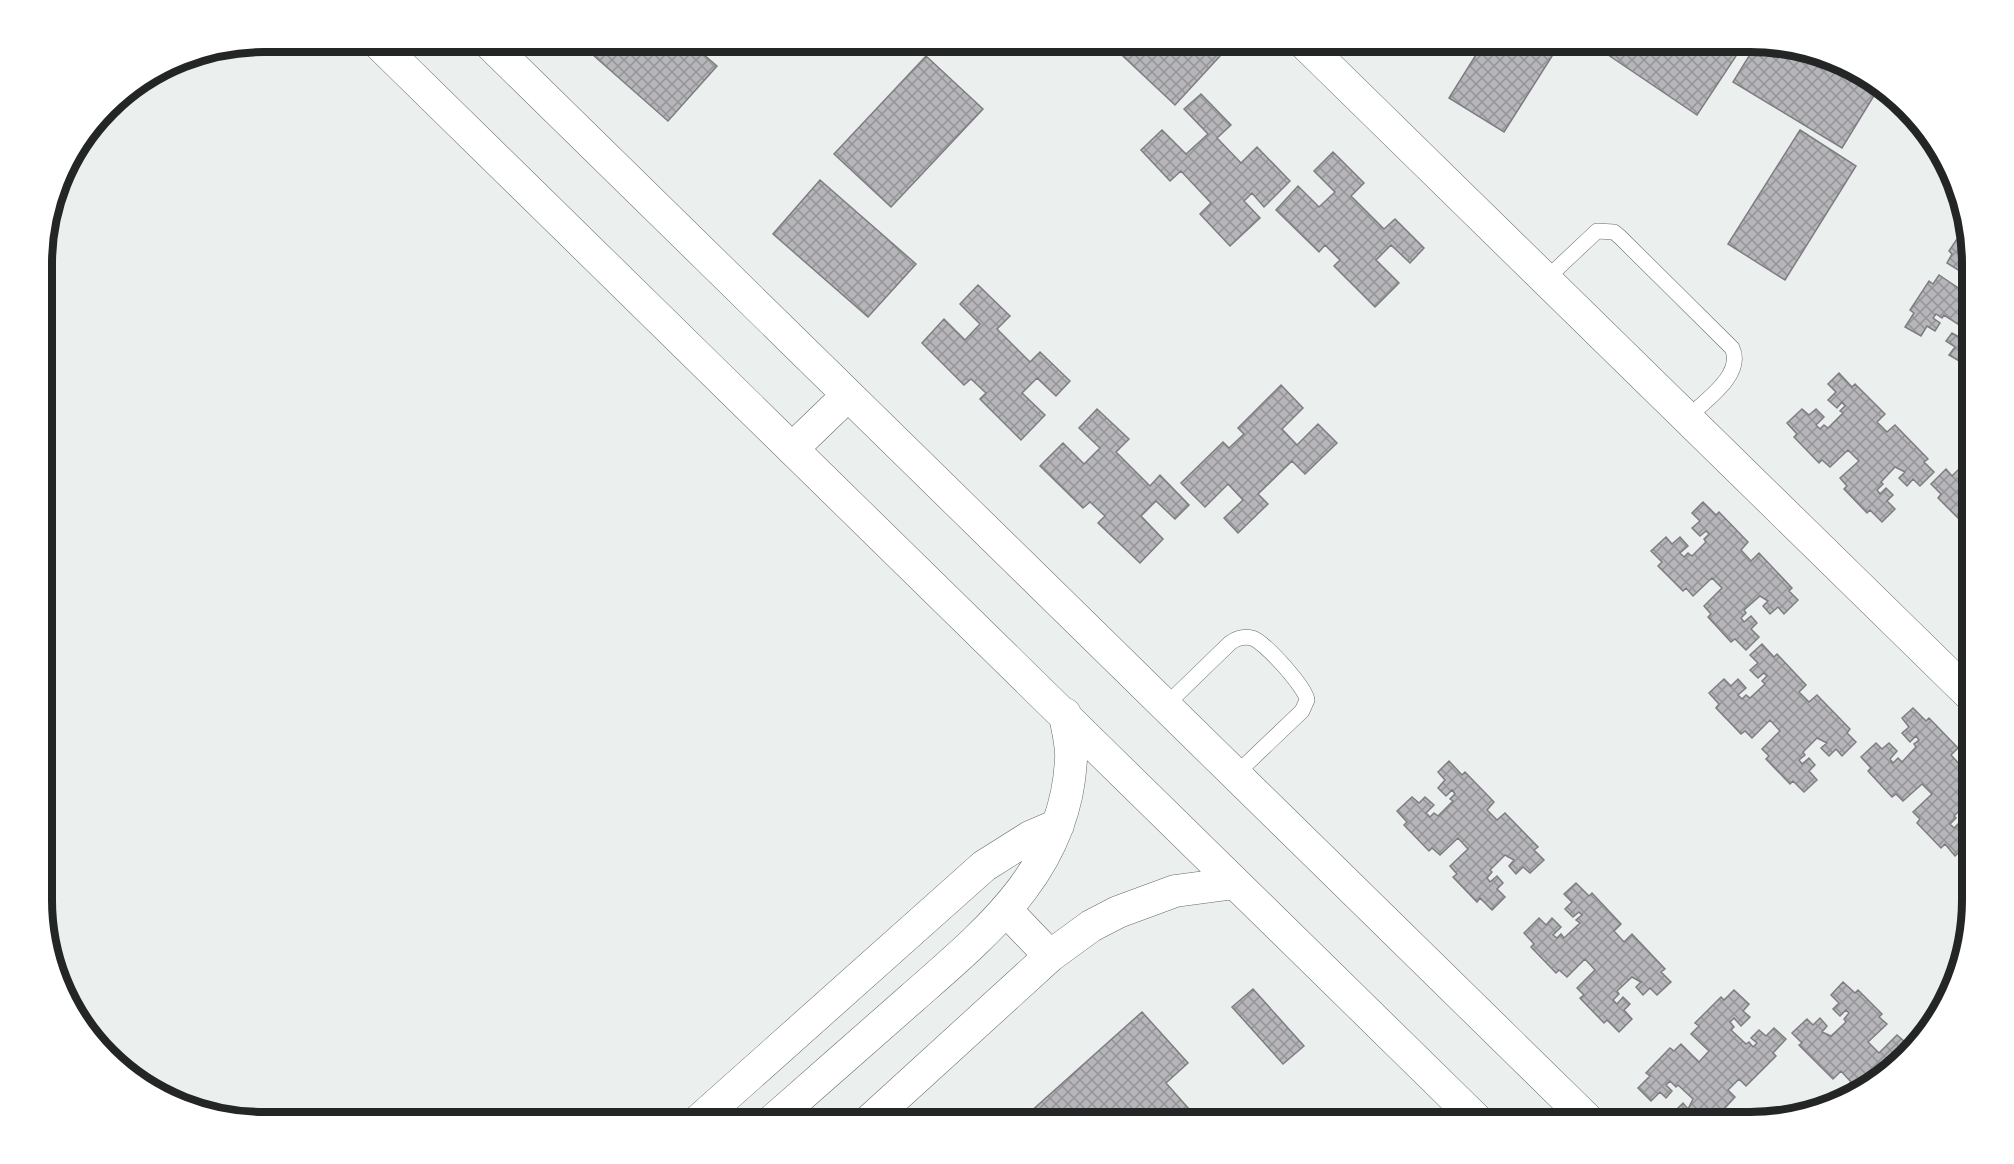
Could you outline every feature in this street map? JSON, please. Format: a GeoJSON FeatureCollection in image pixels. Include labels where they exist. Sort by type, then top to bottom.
{"type":"FeatureCollection","features":[{"type":"Feature","properties":{"kind":"street"},"geometry":{"type":"LineString","coordinates":[[1314,52],[1962,687]]}},
{"type":"Feature","properties":{"kind":"street"},"geometry":{"type":"LineString","coordinates":[[388,53],[1468,1111]]}},
{"type":"Feature","properties":{"kind":"street"},"geometry":{"type":"LineString","coordinates":[[499,53],[1579,1111]]}},
{"type":"Feature","properties":{"kind":"street"},"geometry":{"type":"LineString","coordinates":[[792,449],[848,395]]}},
{"type":"Feature","properties":{"kind":"street"},"geometry":{"type":"LineString","coordinates":[[783,1112],[983,935],[1007,911],[1044,856],[1058,825],[1068,793],[1072,757],[1065,714]]}},
{"type":"Feature","properties":{"kind":"street"},"geometry":{"type":"LineString","coordinates":[[709,1112],[984,866],[1030,837],[1058,825]]}},
{"type":"Feature","properties":{"kind":"street"},"geometry":{"type":"LineString","coordinates":[[879,1112],[1050,956],[1091,926],[1147,900],[1175,891],[1235,883]]}},
{"type":"Feature","properties":{"kind":"street"},"geometry":{"type":"LineString","coordinates":[[1007,911],[1050,956]]}},
{"type":"Feature","properties":{"kind":"lane"},"geometry":{"type":"LineString","coordinates":[[1545,280],[1597,231],[1614,232],[1620,237],[1732,348],[1735,355],[1736,362],[1730,375],[1686,419]]}},
{"type":"Feature","properties":{"kind":"lane"},"geometry":{"type":"LineString","coordinates":[[1165,706],[1230,643],[1244,637],[1258,641],[1302,687],[1307,700],[1302,711],[1236,774]]}},
{"type":"Feature","properties":{"kind":"building"},"geometry":{"type":"Polygon","coordinates":[[[1119,52],[1216,52],[1220,56],[1175,105],[1119,52]]]}},
{"type":"Feature","properties":{"kind":"building"},"geometry":{"type":"Polygon","coordinates":[[[1478,52],[1555,52],[1504,132],[1449,98],[1478,52]]]}},
{"type":"Feature","properties":{"kind":"building"},"geometry":{"type":"Polygon","coordinates":[[[1604,52],[1739,52],[1697,115],[1604,52]]]}},
{"type":"Feature","properties":{"kind":"building"},"geometry":{"type":"Polygon","coordinates":[[[1751,52],[1777,54],[1831,69],[1875,94],[1842,148],[1733,82],[1751,52]]]}},
{"type":"Feature","properties":{"kind":"building"},"geometry":{"type":"Polygon","coordinates":[[[590,53],[701,53],[717,66],[668,121],[590,53]]]}},
{"type":"Feature","properties":{"kind":"building"},"geometry":{"type":"Polygon","coordinates":[[[926,56],[983,109],[891,207],[834,154],[926,56]]]}},
{"type":"Feature","properties":{"kind":"building"},"geometry":{"type":"Polygon","coordinates":[[[1201,94],[1231,125],[1217,138],[1241,163],[1257,147],[1290,181],[1264,207],[1252,193],[1244,201],[1260,218],[1230,246],[1200,214],[1211,203],[1181,171],[1170,181],[1141,150],[1162,130],[1186,154],[1208,134],[1184,109],[1201,94]]]}},
{"type":"Feature","properties":{"kind":"building"},"geometry":{"type":"Polygon","coordinates":[[[1800,130],[1856,166],[1785,280],[1728,244],[1800,130]]]}},
{"type":"Feature","properties":{"kind":"building"},"geometry":{"type":"Polygon","coordinates":[[[1333,152],[1364,183],[1351,196],[1384,229],[1395,219],[1424,248],[1410,263],[1391,245],[1376,260],[1399,283],[1375,307],[1334,266],[1340,260],[1325,245],[1319,252],[1276,210],[1298,186],[1319,207],[1335,192],[1314,171],[1333,152]]]}},
{"type":"Feature","properties":{"kind":"building"},"geometry":{"type":"Polygon","coordinates":[[[820,180],[916,264],[868,317],[773,234],[820,180]]]}},
{"type":"Feature","properties":{"kind":"building"},"geometry":{"type":"Polygon","coordinates":[[[1960,235],[1961,272],[1947,263],[1952,254],[1949,251],[1960,235]]]}},
{"type":"Feature","properties":{"kind":"building"},"geometry":{"type":"Polygon","coordinates":[[[1939,275],[1960,289],[1961,287],[1961,362],[1949,355],[1955,347],[1946,341],[1952,333],[1959,337],[1961,326],[1944,315],[1942,318],[1936,314],[1933,318],[1940,323],[1935,331],[1927,326],[1921,336],[1905,327],[1914,313],[1910,310],[1929,281],[1933,284],[1939,275]]]}},
{"type":"Feature","properties":{"kind":"building"},"geometry":{"type":"Polygon","coordinates":[[[978,285],[1010,316],[997,329],[1030,362],[1040,352],[1070,381],[1056,396],[1037,378],[1022,393],[1045,415],[1021,440],[980,399],[986,393],[971,379],[964,385],[922,343],[944,319],[965,340],[980,324],[960,304],[978,285]]]}},
{"type":"Feature","properties":{"kind":"building"},"geometry":{"type":"Polygon","coordinates":[[[1839,373],[1852,387],[1855,384],[1885,414],[1877,422],[1887,432],[1895,425],[1928,459],[1924,462],[1934,472],[1920,486],[1913,479],[1907,486],[1899,478],[1905,472],[1895,467],[1877,490],[1880,494],[1886,488],[1893,495],[1887,501],[1895,509],[1882,522],[1870,510],[1867,513],[1844,489],[1847,486],[1840,478],[1859,461],[1848,450],[1830,467],[1822,460],[1819,463],[1794,437],[1797,434],[1787,423],[1802,409],[1809,415],[1816,409],[1824,417],[1816,425],[1820,429],[1824,425],[1828,428],[1843,413],[1840,411],[1845,406],[1842,402],[1837,408],[1828,400],[1836,392],[1828,384],[1839,373]]]}},
{"type":"Feature","properties":{"kind":"building"},"geometry":{"type":"Polygon","coordinates":[[[1281,385],[1303,408],[1282,429],[1297,445],[1318,424],[1337,443],[1305,474],[1292,461],[1258,494],[1268,504],[1238,533],[1224,518],[1243,500],[1228,484],[1205,507],[1181,483],[1223,442],[1229,448],[1244,434],[1238,428],[1281,385]]]}},
{"type":"Feature","properties":{"kind":"building"},"geometry":{"type":"Polygon","coordinates":[[[1097,409],[1129,439],[1116,452],[1150,486],[1160,475],[1189,505],[1175,519],[1156,501],[1141,516],[1163,539],[1140,563],[1098,523],[1105,516],[1090,502],[1083,508],[1040,466],[1063,443],[1084,464],[1100,448],[1079,428],[1097,409]]]}},
{"type":"Feature","properties":{"kind":"building"},"geometry":{"type":"Polygon","coordinates":[[[1946,469],[1952,476],[1959,469],[1961,472],[1961,521],[1938,498],[1941,494],[1931,484],[1946,469]]]}},
{"type":"Feature","properties":{"kind":"building"},"geometry":{"type":"Polygon","coordinates":[[[1703,502],[1716,515],[1719,512],[1748,542],[1741,550],[1751,561],[1759,553],[1792,588],[1789,591],[1798,600],[1784,614],[1778,607],[1770,614],[1763,606],[1768,601],[1760,596],[1744,610],[1746,613],[1741,618],[1744,622],[1751,616],[1757,623],[1751,629],[1759,637],[1746,650],[1735,639],[1731,642],[1708,617],[1711,614],[1704,606],[1722,588],[1712,578],[1693,596],[1686,588],[1683,591],[1658,566],[1662,562],[1651,551],[1666,537],[1672,544],[1680,537],[1688,546],[1680,553],[1684,557],[1688,553],[1692,556],[1706,542],[1704,539],[1709,534],[1706,531],[1700,536],[1692,528],[1700,521],[1692,513],[1703,502]]]}},
{"type":"Feature","properties":{"kind":"building"},"geometry":{"type":"Polygon","coordinates":[[[1762,644],[1774,657],[1777,654],[1806,685],[1799,692],[1809,702],[1817,695],[1850,729],[1847,733],[1856,742],[1842,756],[1836,749],[1829,756],[1821,748],[1827,743],[1817,738],[1803,752],[1805,755],[1799,760],[1802,764],[1809,758],[1815,765],[1809,771],[1817,780],[1804,792],[1793,781],[1790,784],[1766,759],[1769,756],[1762,749],[1780,731],[1770,720],[1752,738],[1745,731],[1741,734],[1716,708],[1719,704],[1709,693],[1724,679],[1731,686],[1738,679],[1746,688],[1738,695],[1742,699],[1746,695],[1750,698],[1765,684],[1762,681],[1767,676],[1764,673],[1758,678],[1750,670],[1758,663],[1750,655],[1762,644]]]}},
{"type":"Feature","properties":{"kind":"building"},"geometry":{"type":"Polygon","coordinates":[[[1913,708],[1926,721],[1929,718],[1958,748],[1951,755],[1962,765],[1962,808],[1950,824],[1954,828],[1960,822],[1962,824],[1962,850],[1955,856],[1945,844],[1941,848],[1917,823],[1920,819],[1913,812],[1932,794],[1922,784],[1903,801],[1896,794],[1892,797],[1868,771],[1871,768],[1861,757],[1876,743],[1882,749],[1889,743],[1897,751],[1890,759],[1893,763],[1898,758],[1902,762],[1916,747],[1914,744],[1919,740],[1916,736],[1910,742],[1902,733],[1909,727],[1902,718],[1913,708]]]}},
{"type":"Feature","properties":{"kind":"building"},"geometry":{"type":"Polygon","coordinates":[[[1449,761],[1462,775],[1465,772],[1494,802],[1487,810],[1497,820],[1505,813],[1538,847],[1534,850],[1544,860],[1530,873],[1523,867],[1516,874],[1509,866],[1514,860],[1505,855],[1490,870],[1492,872],[1487,878],[1490,882],[1497,876],[1503,883],[1497,889],[1505,897],[1492,910],[1480,898],[1477,902],[1453,877],[1457,874],[1450,866],[1468,849],[1458,838],[1440,855],[1432,848],[1429,851],[1404,825],[1407,822],[1397,811],[1412,797],[1419,803],[1425,797],[1434,805],[1426,813],[1430,817],[1434,813],[1438,816],[1453,801],[1450,799],[1455,794],[1452,790],[1446,796],[1438,788],[1445,780],[1438,772],[1449,761]]]}},
{"type":"Feature","properties":{"kind":"building"},"geometry":{"type":"Polygon","coordinates":[[[1576,883],[1589,896],[1592,893],[1621,924],[1614,931],[1624,942],[1632,934],[1665,969],[1661,972],[1671,982],[1657,995],[1650,988],[1643,995],[1636,987],[1641,982],[1632,977],[1617,991],[1619,994],[1613,1000],[1617,1004],[1623,997],[1630,1004],[1624,1010],[1632,1019],[1619,1032],[1607,1020],[1604,1023],[1580,998],[1584,995],[1577,988],[1595,970],[1585,959],[1567,977],[1559,970],[1556,973],[1531,947],[1534,944],[1524,933],[1539,918],[1546,925],[1552,918],[1561,927],[1553,935],[1557,938],[1561,934],[1564,938],[1580,923],[1576,920],[1582,915],[1579,912],[1573,917],[1565,909],[1572,902],[1564,894],[1576,883]]]}},
{"type":"Feature","properties":{"kind":"building"},"geometry":{"type":"Polygon","coordinates":[[[1843,982],[1855,993],[1858,990],[1882,1014],[1879,1017],[1887,1024],[1868,1042],[1879,1053],[1897,1035],[1905,1042],[1908,1040],[1879,1068],[1844,1089],[1851,1082],[1841,1071],[1833,1079],[1799,1045],[1802,1043],[1792,1033],[1807,1019],[1813,1025],[1820,1018],[1827,1026],[1822,1032],[1831,1036],[1846,1022],[1844,1019],[1849,1013],[1846,1010],[1840,1016],[1833,1009],[1839,1003],[1831,995],[1843,982]]]}},
{"type":"Feature","properties":{"kind":"building"},"geometry":{"type":"Polygon","coordinates":[[[1253,989],[1304,1046],[1283,1064],[1232,1007],[1253,989]]]}},
{"type":"Feature","properties":{"kind":"building"},"geometry":{"type":"Polygon","coordinates":[[[1734,990],[1749,1004],[1743,1011],[1750,1017],[1741,1026],[1734,1018],[1730,1022],[1734,1027],[1731,1030],[1746,1044],[1749,1042],[1753,1047],[1757,1043],[1751,1038],[1759,1030],[1766,1036],[1774,1028],[1786,1039],[1773,1053],[1776,1056],[1746,1086],[1739,1079],[1728,1090],[1735,1097],[1722,1111],[1675,1111],[1683,1103],[1688,1109],[1693,1099],[1670,1081],[1666,1085],[1672,1091],[1666,1098],[1660,1092],[1651,1101],[1638,1088],[1650,1076],[1646,1073],[1670,1048],[1674,1051],[1681,1044],[1699,1062],[1709,1051],[1691,1034],[1699,1026],[1695,1023],[1721,997],[1724,1000],[1734,990]]]}},
{"type":"Feature","properties":{"kind":"building"},"geometry":{"type":"Polygon","coordinates":[[[1142,1012],[1188,1063],[1166,1083],[1191,1111],[1031,1111],[1142,1012]]]}}]}
